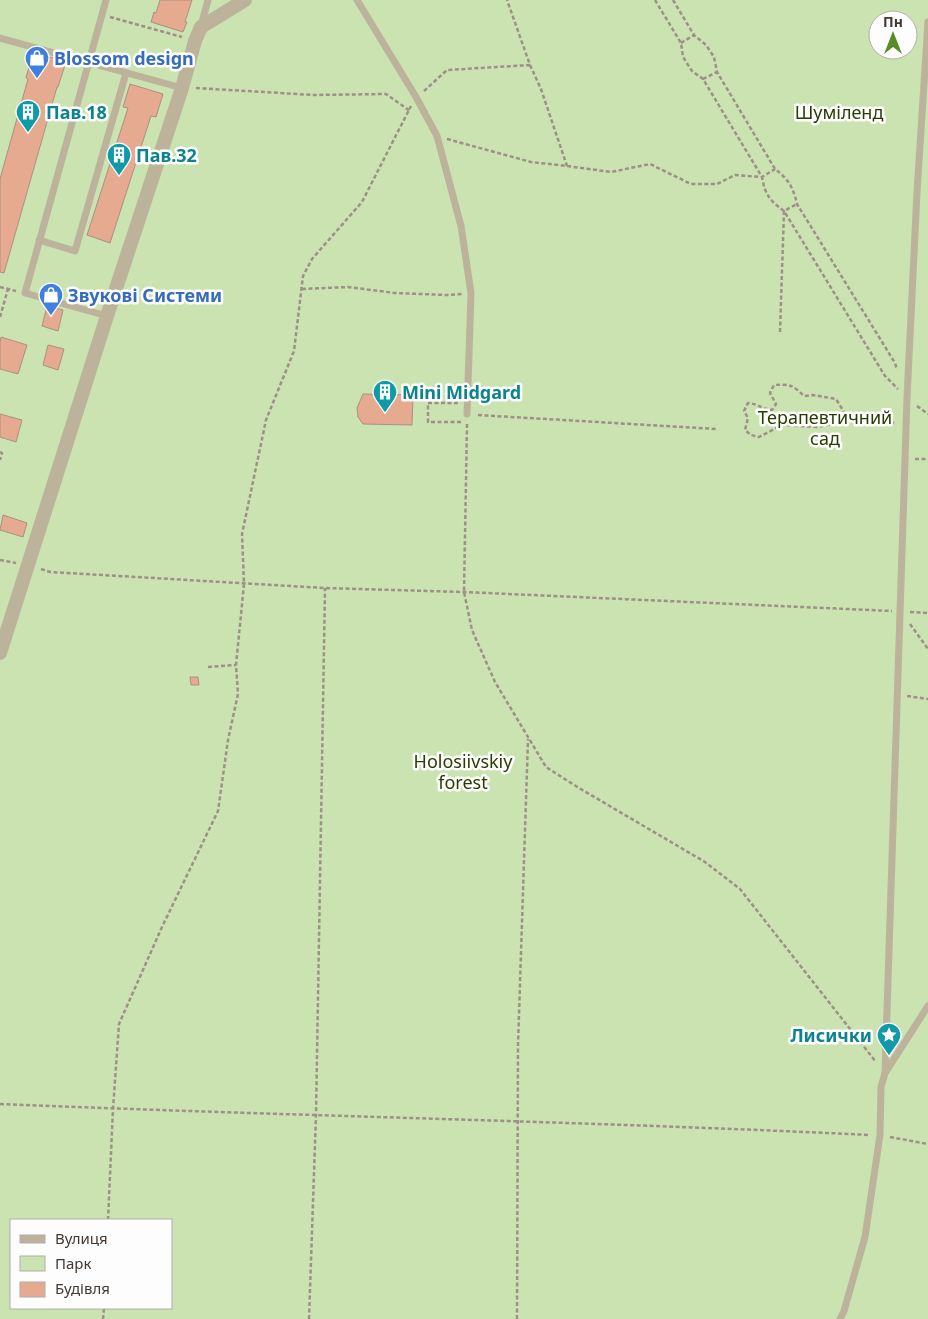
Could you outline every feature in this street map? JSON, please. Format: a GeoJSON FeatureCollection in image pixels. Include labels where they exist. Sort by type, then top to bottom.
{"type":"FeatureCollection","features":[{"type":"Feature","properties":{"kind":"street"},"geometry":{"type":"LineString","coordinates":[[0,653],[182,88],[195,41],[201,28],[245,0]]}},
{"type":"Feature","properties":{"kind":"lane"},"geometry":{"type":"LineString","coordinates":[[106,0],[25,294],[107,316]]}},
{"type":"Feature","properties":{"kind":"lane"},"geometry":{"type":"LineString","coordinates":[[201,28],[208,0]]}},
{"type":"Feature","properties":{"kind":"lane"},"geometry":{"type":"LineString","coordinates":[[357,0],[437,136],[462,226],[471,293],[467,414]]}},
{"type":"Feature","properties":{"kind":"lane"},"geometry":{"type":"LineString","coordinates":[[840,1319],[866,1238],[880,1135],[898,695],[907,398],[917,192],[928,22]]}},
{"type":"Feature","properties":{"kind":"lane"},"geometry":{"type":"LineString","coordinates":[[0,38],[182,88]]}},
{"type":"Feature","properties":{"kind":"lane"},"geometry":{"type":"LineString","coordinates":[[39,240],[75,251],[126,73]]}},
{"type":"Feature","properties":{"kind":"lane"},"geometry":{"type":"LineString","coordinates":[[884,1073],[928,1006]]}},
{"type":"Feature","properties":{"kind":"path"},"geometry":{"type":"LineString","coordinates":[[506,0],[541,89],[567,166]]}},
{"type":"Feature","properties":{"kind":"path"},"geometry":{"type":"LineString","coordinates":[[655,0],[681,43],[683,57],[692,71],[703,79],[762,177],[765,191],[773,203],[784,211],[885,376],[907,398]]}},
{"type":"Feature","properties":{"kind":"path"},"geometry":{"type":"LineString","coordinates":[[673,0],[694,35],[706,45],[714,58],[717,72],[775,170],[786,178],[794,191],[797,204],[895,363],[898,372]]}},
{"type":"Feature","properties":{"kind":"path"},"geometry":{"type":"LineString","coordinates":[[102,14],[195,41]]}},
{"type":"Feature","properties":{"kind":"path"},"geometry":{"type":"LineString","coordinates":[[681,43],[694,35]]}},
{"type":"Feature","properties":{"kind":"path"},"geometry":{"type":"LineString","coordinates":[[108,1219],[119,1024],[162,927],[218,811],[228,740],[238,694],[236,665],[244,584],[242,534],[266,420],[294,351],[303,276],[312,259],[362,202],[416,98],[447,70],[530,65]]}},
{"type":"Feature","properties":{"kind":"path"},"geometry":{"type":"LineString","coordinates":[[703,79],[717,72]]}},
{"type":"Feature","properties":{"kind":"path"},"geometry":{"type":"LineString","coordinates":[[182,88],[314,95],[386,94],[416,116]]}},
{"type":"Feature","properties":{"kind":"path"},"geometry":{"type":"LineString","coordinates":[[437,136],[531,162],[611,172],[650,164],[691,184],[717,184],[735,175],[762,177],[775,170]]}},
{"type":"Feature","properties":{"kind":"path"},"geometry":{"type":"LineString","coordinates":[[784,211],[797,204]]}},
{"type":"Feature","properties":{"kind":"path"},"geometry":{"type":"LineString","coordinates":[[780,332],[784,211]]}},
{"type":"Feature","properties":{"kind":"path"},"geometry":{"type":"LineString","coordinates":[[0,287],[25,294]]}},
{"type":"Feature","properties":{"kind":"path"},"geometry":{"type":"LineString","coordinates":[[302,289],[348,287],[394,293],[447,295],[471,293]]}},
{"type":"Feature","properties":{"kind":"path"},"geometry":{"type":"LineString","coordinates":[[0,317],[8,289]]}},
{"type":"Feature","properties":{"kind":"path"},"geometry":{"type":"LineString","coordinates":[[849,420],[836,399],[804,396],[793,386],[786,384],[774,386],[770,393],[776,404],[772,410],[762,409],[756,404],[748,403],[744,411],[748,418],[746,430],[751,435],[759,437],[782,425],[818,428],[849,420],[907,422]]}},
{"type":"Feature","properties":{"kind":"path"},"geometry":{"type":"LineString","coordinates":[[467,403],[428,403],[428,422],[467,422],[464,592],[472,630],[495,682],[546,767],[705,862],[740,890],[884,1073]]}},
{"type":"Feature","properties":{"kind":"path"},"geometry":{"type":"LineString","coordinates":[[467,414],[716,429]]}},
{"type":"Feature","properties":{"kind":"path"},"geometry":{"type":"LineString","coordinates":[[0,452],[2,453],[0,460]]}},
{"type":"Feature","properties":{"kind":"path"},"geometry":{"type":"LineString","coordinates":[[906,459],[928,460]]}},
{"type":"Feature","properties":{"kind":"path"},"geometry":{"type":"LineString","coordinates":[[28,566],[50,572],[244,584],[928,613]]}},
{"type":"Feature","properties":{"kind":"path"},"geometry":{"type":"LineString","coordinates":[[308,1319],[316,1115],[324,588]]}},
{"type":"Feature","properties":{"kind":"path"},"geometry":{"type":"LineString","coordinates":[[901,612],[928,649]]}},
{"type":"Feature","properties":{"kind":"path"},"geometry":{"type":"LineString","coordinates":[[208,667],[236,665]]}},
{"type":"Feature","properties":{"kind":"path"},"geometry":{"type":"LineString","coordinates":[[898,695],[928,699]]}},
{"type":"Feature","properties":{"kind":"path"},"geometry":{"type":"LineString","coordinates":[[517,1319],[518,1045],[528,737]]}},
{"type":"Feature","properties":{"kind":"path"},"geometry":{"type":"LineString","coordinates":[[0,1104],[712,1127],[880,1135],[928,1144]]}},
{"type":"Feature","properties":{"kind":"green space","name":"Holosiivskiy forest"},"geometry":{"type":"Polygon","coordinates":[[[0,0],[928,0],[928,1319],[0,1319],[0,0]]]}},
{"type":"Feature","properties":{"kind":"building"},"geometry":{"type":"Polygon","coordinates":[[[160,0],[192,0],[183,32],[151,22],[160,0]]]}},
{"type":"Feature","properties":{"kind":"building","name":"Пав.18"},"geometry":{"type":"Polygon","coordinates":[[[33,52],[66,62],[57,87],[4,273],[0,272],[0,179],[28,79],[26,78],[33,52]]]}},
{"type":"Feature","properties":{"kind":"building","name":"Пав.32"},"geometry":{"type":"Polygon","coordinates":[[[130,84],[163,94],[156,117],[151,116],[110,243],[87,235],[128,108],[123,107],[130,84]]]}},
{"type":"Feature","properties":{"kind":"building"},"geometry":{"type":"Polygon","coordinates":[[[47,306],[63,310],[58,331],[42,326],[47,306]]]}},
{"type":"Feature","properties":{"kind":"building"},"geometry":{"type":"Polygon","coordinates":[[[1,337],[27,345],[18,374],[0,369],[1,337]]]}},
{"type":"Feature","properties":{"kind":"building"},"geometry":{"type":"Polygon","coordinates":[[[48,345],[64,349],[58,370],[43,365],[48,345]]]}},
{"type":"Feature","properties":{"kind":"building","name":"Mini Midgard"},"geometry":{"type":"Polygon","coordinates":[[[363,394],[413,395],[412,425],[363,424],[358,417],[357,408],[363,394]]]}},
{"type":"Feature","properties":{"kind":"building"},"geometry":{"type":"Polygon","coordinates":[[[0,414],[22,420],[16,442],[0,437],[0,414]]]}},
{"type":"Feature","properties":{"kind":"building"},"geometry":{"type":"Polygon","coordinates":[[[3,515],[27,523],[23,537],[0,530],[3,515]]]}},
{"type":"Feature","properties":{"kind":"building"},"geometry":{"type":"Polygon","coordinates":[[[190,677],[198,677],[199,685],[191,685],[190,677]]]}},
{"type":"Feature","properties":{"kind":"place","name":"Blossom design"},"geometry":{"type":"Point","coordinates":[37,79]}},
{"type":"Feature","properties":{"kind":"place","name":"Пав.18"},"geometry":{"type":"Point","coordinates":[28,133]}},
{"type":"Feature","properties":{"kind":"place","name":"Пав.32"},"geometry":{"type":"Point","coordinates":[119,176]}},
{"type":"Feature","properties":{"kind":"place","name":"Звукові Системи"},"geometry":{"type":"Point","coordinates":[51,316]}},
{"type":"Feature","properties":{"kind":"place","name":"Mini Midgard"},"geometry":{"type":"Point","coordinates":[385,413]}},
{"type":"Feature","properties":{"kind":"place","name":"Лисички"},"geometry":{"type":"Point","coordinates":[889,1056]}},
{"type":"Feature","properties":{"kind":"park label","name":"Шуміленд"},"geometry":{"type":"Point","coordinates":[839,112]}},
{"type":"Feature","properties":{"kind":"park label","name":"Терапевтичний сад"},"geometry":{"type":"Point","coordinates":[825,427]}}]}
